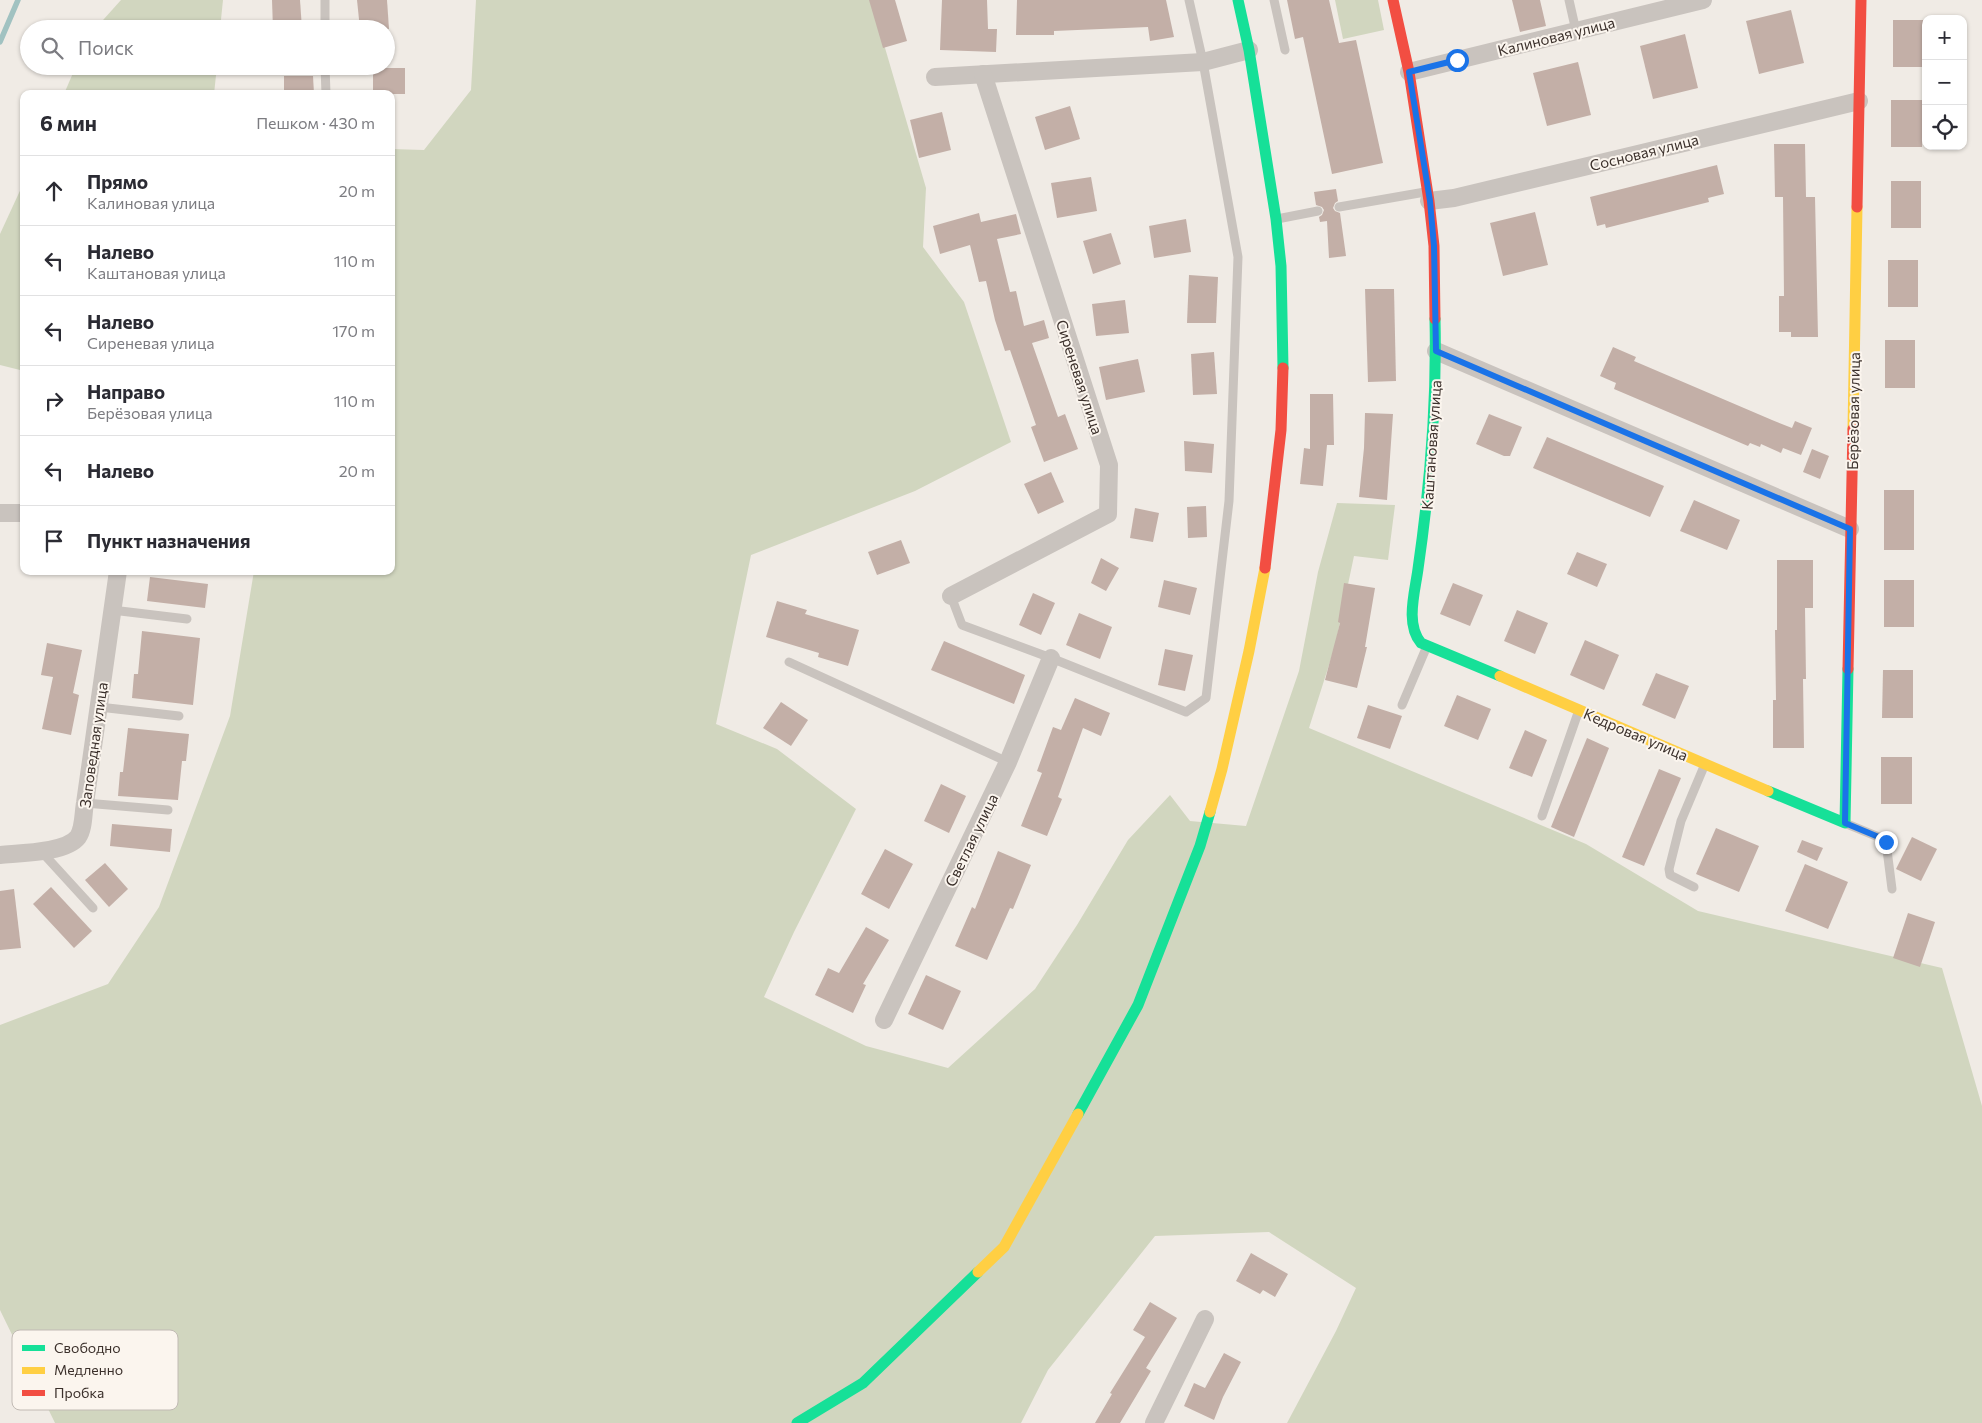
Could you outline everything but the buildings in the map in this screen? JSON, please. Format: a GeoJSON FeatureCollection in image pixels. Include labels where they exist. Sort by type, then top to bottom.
{"type":"FeatureCollection","features":[{"type":"Feature","properties":{"kind":"street"},"geometry":{"type":"LineString","coordinates":[[798,1423],[863,1383],[1004,1247],[1138,1005],[1202,838],[1224,760],[1264,575],[1281,430],[1283,391],[1281,266],[1276,218],[1249,50],[1238,0]]}},
{"type":"Feature","properties":{"kind":"street","name":"Каштановая улица"},"geometry":{"type":"LineString","coordinates":[[1393,0],[1409,72],[1429,196],[1434,246],[1436,351],[1434,424],[1429,492],[1412,626],[1414,636],[1421,643],[1428,646]]}},
{"type":"Feature","properties":{"kind":"street","name":"Калиновая улица"},"geometry":{"type":"LineString","coordinates":[[1409,72],[1703,0]]}},
{"type":"Feature","properties":{"kind":"street","name":"Берёзовая улица"},"geometry":{"type":"LineString","coordinates":[[1845,823],[1861,0]]}},
{"type":"Feature","properties":{"kind":"street"},"geometry":{"type":"LineString","coordinates":[[935,76],[1203,62],[1249,50]]}},
{"type":"Feature","properties":{"kind":"street","name":"Сиреневая улица"},"geometry":{"type":"LineString","coordinates":[[951,596],[1108,514],[1109,465],[983,74]]}},
{"type":"Feature","properties":{"kind":"street","name":"Сосновая улица"},"geometry":{"type":"LineString","coordinates":[[1429,196],[1470,194],[1859,101]]}},
{"type":"Feature","properties":{"kind":"street"},"geometry":{"type":"LineString","coordinates":[[1436,351],[1850,529]]}},
{"type":"Feature","properties":{"kind":"street"},"geometry":{"type":"LineString","coordinates":[[0,513],[20,513]]}},
{"type":"Feature","properties":{"kind":"street","name":"Заповедная улица"},"geometry":{"type":"LineString","coordinates":[[0,855],[60,848],[72,843],[78,836],[85,803],[117,575]]}},
{"type":"Feature","properties":{"kind":"street","name":"Кедровая улица"},"geometry":{"type":"LineString","coordinates":[[1428,646],[1845,823]]}},
{"type":"Feature","properties":{"kind":"street","name":"Светлая улица"},"geometry":{"type":"LineString","coordinates":[[884,1020],[1008,762],[1051,658]]}},
{"type":"Feature","properties":{"kind":"street"},"geometry":{"type":"LineString","coordinates":[[1154,1423],[1206,1319]]}},
{"type":"Feature","properties":{"kind":"lane"},"geometry":{"type":"LineString","coordinates":[[325,0],[325,20]]}},
{"type":"Feature","properties":{"kind":"lane"},"geometry":{"type":"LineString","coordinates":[[951,596],[962,625],[1186,712],[1206,698],[1228,501],[1238,257],[1203,62],[1188,0]]}},
{"type":"Feature","properties":{"kind":"lane"},"geometry":{"type":"LineString","coordinates":[[1274,0],[1285,50]]}},
{"type":"Feature","properties":{"kind":"lane"},"geometry":{"type":"LineString","coordinates":[[1569,0],[1576,31]]}},
{"type":"Feature","properties":{"kind":"lane"},"geometry":{"type":"LineString","coordinates":[[325,75],[326,90]]}},
{"type":"Feature","properties":{"kind":"lane"},"geometry":{"type":"LineString","coordinates":[[1340,207],[1429,196]]}},
{"type":"Feature","properties":{"kind":"lane"},"geometry":{"type":"LineString","coordinates":[[1276,218],[1318,211]]}},
{"type":"Feature","properties":{"kind":"lane"},"geometry":{"type":"LineString","coordinates":[[112,610],[187,619]]}},
{"type":"Feature","properties":{"kind":"lane"},"geometry":{"type":"LineString","coordinates":[[1402,705],[1428,646]]}},
{"type":"Feature","properties":{"kind":"lane"},"geometry":{"type":"LineString","coordinates":[[788,662],[1008,762]]}},
{"type":"Feature","properties":{"kind":"lane"},"geometry":{"type":"LineString","coordinates":[[98,707],[179,716]]}},
{"type":"Feature","properties":{"kind":"lane"},"geometry":{"type":"LineString","coordinates":[[1542,816],[1579,710]]}},
{"type":"Feature","properties":{"kind":"lane"},"geometry":{"type":"LineString","coordinates":[[1694,887],[1673,878],[1670,875],[1669,869],[1681,821],[1705,764]]}},
{"type":"Feature","properties":{"kind":"lane"},"geometry":{"type":"LineString","coordinates":[[85,803],[168,810]]}},
{"type":"Feature","properties":{"kind":"lane"},"geometry":{"type":"LineString","coordinates":[[1845,823],[1881,838],[1886,842],[1892,889]]}},
{"type":"Feature","properties":{"kind":"lane"},"geometry":{"type":"LineString","coordinates":[[40,850],[93,908]]}},
{"type":"Feature","properties":{"kind":"green space"},"geometry":{"type":"Polygon","coordinates":[[[121,0],[223,0],[221,20],[103,20],[121,0]]]}},
{"type":"Feature","properties":{"kind":"green space"},"geometry":{"type":"Polygon","coordinates":[[[476,0],[871,0],[926,188],[923,247],[964,302],[1011,442],[915,491],[751,555],[716,724],[777,749],[856,809],[794,932],[764,997],[866,1046],[948,1068],[1035,989],[1077,925],[1128,840],[1170,795],[1190,821],[1246,826],[1299,671],[1318,572],[1337,503],[1395,505],[1388,560],[1354,556],[1335,646],[1309,728],[1586,844],[1698,911],[1942,968],[1982,1106],[1982,1423],[1287,1423],[1336,1331],[1356,1288],[1269,1232],[1155,1236],[1048,1370],[1021,1423],[55,1423],[49,1410],[178,1410],[178,1330],[12,1330],[12,1335],[0,1310],[0,1025],[108,984],[159,907],[230,716],[253,575],[395,575],[395,149],[424,150],[471,90],[476,0]]]}},
{"type":"Feature","properties":{"kind":"green space"},"geometry":{"type":"Polygon","coordinates":[[[1335,0],[1378,0],[1384,30],[1343,39],[1335,0]]]}},
{"type":"Feature","properties":{"kind":"green space"},"geometry":{"type":"Polygon","coordinates":[[[72,75],[216,75],[214,90],[66,90],[72,75]]]}},
{"type":"Feature","properties":{"kind":"green space"},"geometry":{"type":"Polygon","coordinates":[[[20,191],[20,370],[0,365],[0,234],[20,191]]]}},
{"type":"Feature","properties":{"kind":"waterway"},"geometry":{"type":"LineString","coordinates":[[0,42],[18,0]]}},
{"type":"Feature","properties":{"kind":"traffic: fast"},"geometry":{"type":"LineString","coordinates":[[1238,0],[1249,50],[1276,219],[1281,266],[1283,368]]}},
{"type":"Feature","properties":{"kind":"traffic: fast"},"geometry":{"type":"LineString","coordinates":[[1435,319],[1435,382],[1432,444],[1426,507],[1413,598],[1413,627],[1421,643],[1500,676]]}},
{"type":"Feature","properties":{"kind":"traffic: fast"},"geometry":{"type":"LineString","coordinates":[[1768,791],[1845,823],[1848,669]]}},
{"type":"Feature","properties":{"kind":"traffic: fast"},"geometry":{"type":"LineString","coordinates":[[1078,1114],[1138,1005],[1200,846],[1210,812]]}},
{"type":"Feature","properties":{"kind":"traffic: fast"},"geometry":{"type":"LineString","coordinates":[[797,1423],[863,1383],[978,1272]]}},
{"type":"Feature","properties":{"kind":"traffic: slow"},"geometry":{"type":"LineString","coordinates":[[1853,429],[1857,207]]}},
{"type":"Feature","properties":{"kind":"traffic: slow"},"geometry":{"type":"LineString","coordinates":[[1210,812],[1222,769],[1249,651],[1265,568]]}},
{"type":"Feature","properties":{"kind":"traffic: slow"},"geometry":{"type":"LineString","coordinates":[[1500,676],[1768,791]]}},
{"type":"Feature","properties":{"kind":"traffic: slow"},"geometry":{"type":"LineString","coordinates":[[978,1272],[1004,1247],[1078,1114]]}},
{"type":"Feature","properties":{"kind":"traffic: jam"},"geometry":{"type":"LineString","coordinates":[[1393,0],[1409,72],[1429,201],[1434,246],[1435,319]]}},
{"type":"Feature","properties":{"kind":"traffic: jam"},"geometry":{"type":"LineString","coordinates":[[1857,207],[1861,0]]}},
{"type":"Feature","properties":{"kind":"traffic: jam"},"geometry":{"type":"LineString","coordinates":[[1265,568],[1281,430],[1283,368]]}},
{"type":"Feature","properties":{"kind":"traffic: jam"},"geometry":{"type":"LineString","coordinates":[[1848,669],[1853,429]]}},
{"type":"Feature","properties":{"kind":"route"},"geometry":{"type":"LineString","coordinates":[[1457,60],[1409,72],[1430,201],[1434,246],[1436,351],[1850,529],[1845,823],[1881,838],[1886,842]]}}]}
